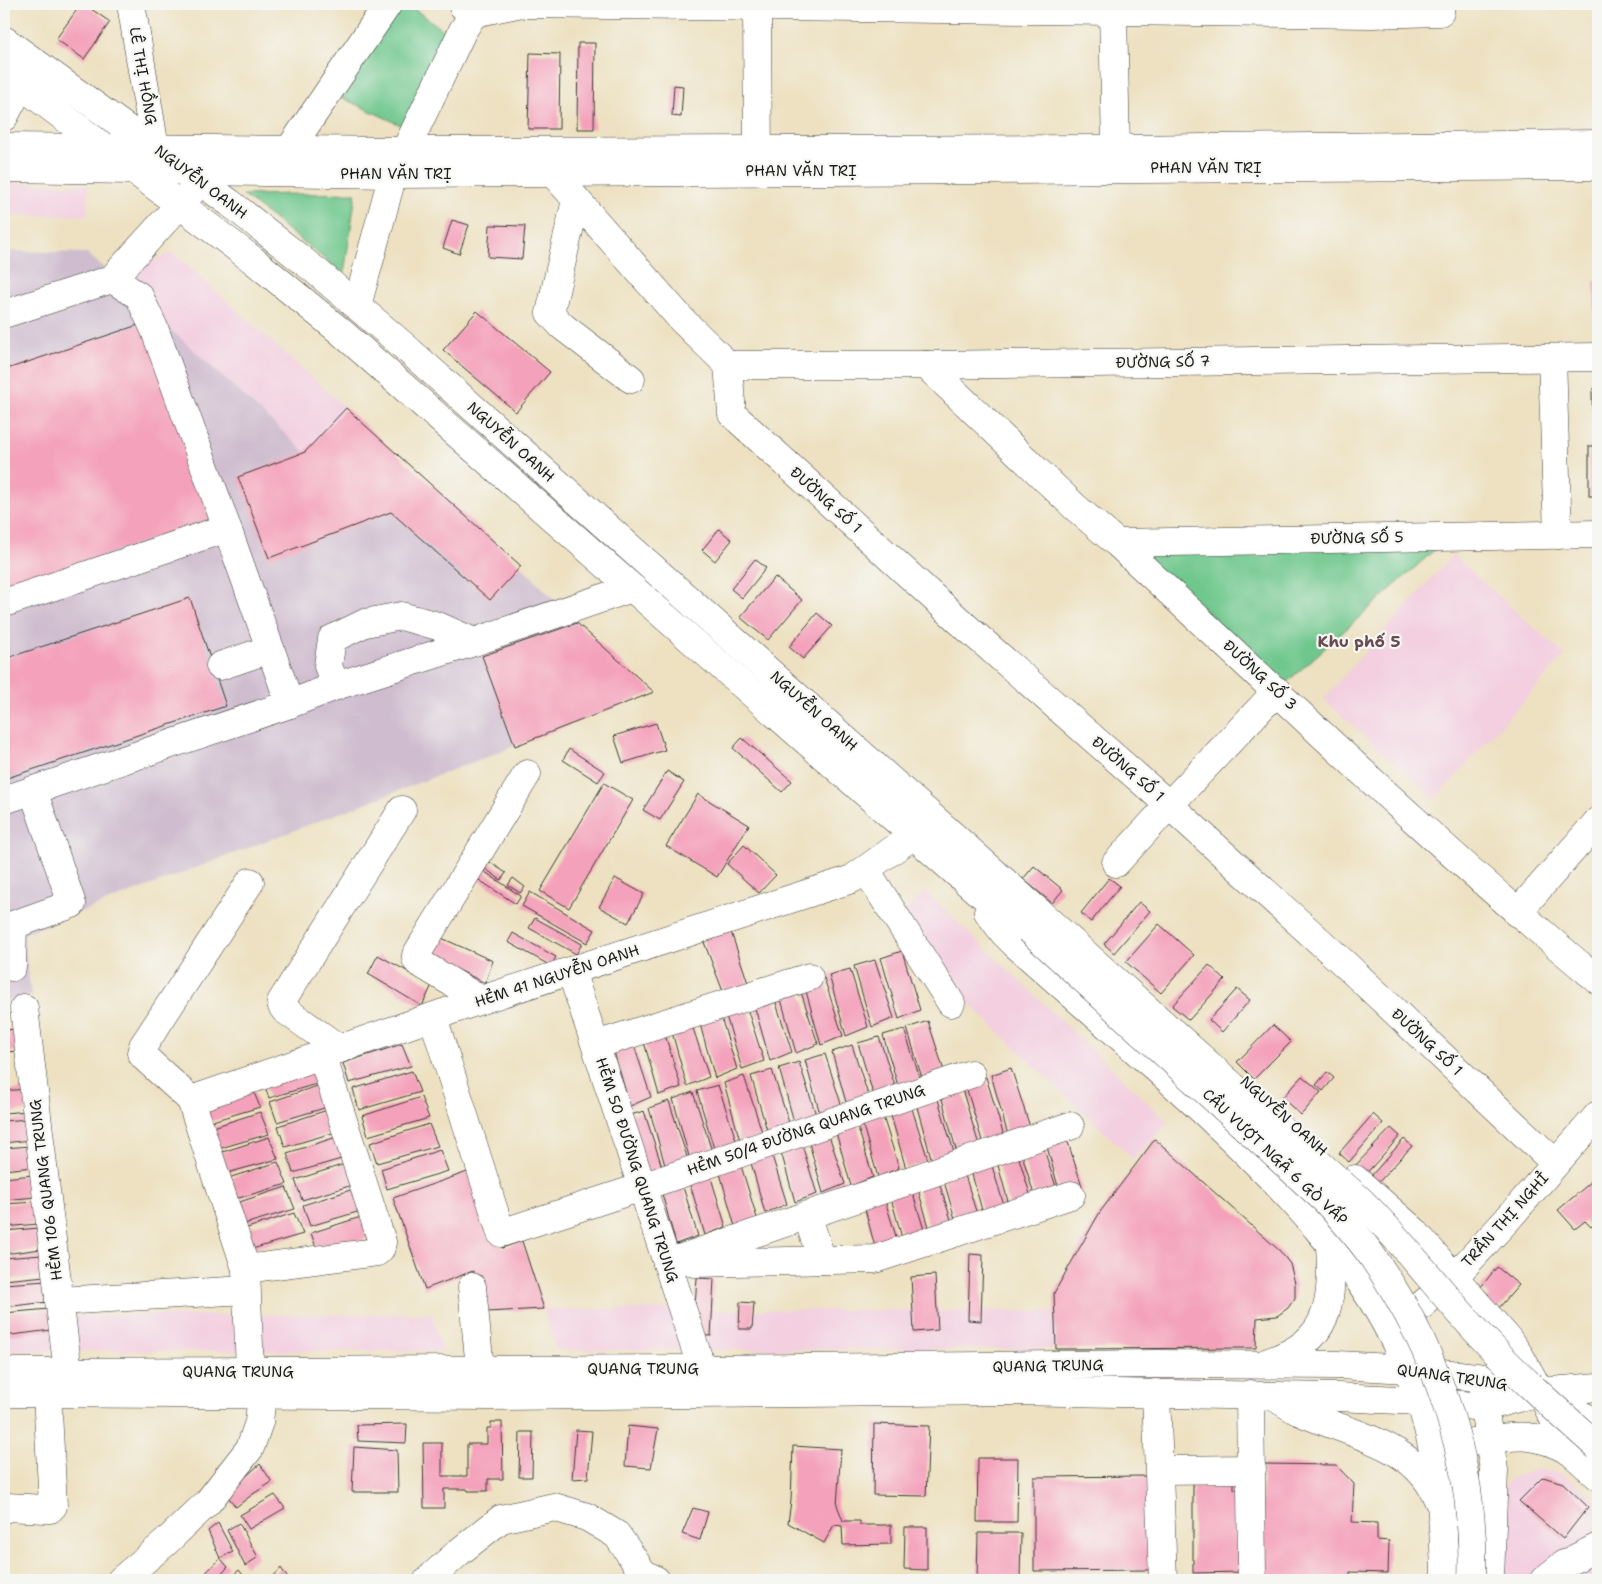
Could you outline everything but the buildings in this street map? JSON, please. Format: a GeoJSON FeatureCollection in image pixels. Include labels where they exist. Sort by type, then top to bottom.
{"type":"FeatureCollection","features":[{"type":"Feature","properties":{"kind":"main road","name":"LÊ THỊ HỒNG"},"geometry":{"type":"LineString","coordinates":[[131,4],[155,148]]}},
{"type":"Feature","properties":{"kind":"main road"},"geometry":{"type":"LineString","coordinates":[[289,150],[388,4]]}},
{"type":"Feature","properties":{"kind":"main road"},"geometry":{"type":"LineString","coordinates":[[357,306],[399,163],[463,30],[471,7],[517,4]]}},
{"type":"Feature","properties":{"kind":"main road"},"geometry":{"type":"LineString","coordinates":[[526,4],[926,6],[1113,11],[1440,8]]}},
{"type":"Feature","properties":{"kind":"main road"},"geometry":{"type":"LineString","coordinates":[[757,5],[758,160]]}},
{"type":"Feature","properties":{"kind":"main road"},"geometry":{"type":"LineString","coordinates":[[1113,11],[1116,149]]}},
{"type":"Feature","properties":{"kind":"main road","name":"NGUYỄN OANH"},"geometry":{"type":"LineString","coordinates":[[4,40],[194,176],[273,236],[357,306],[986,882],[1035,922]]}},
{"type":"Feature","properties":{"kind":"main road","name":"NGUYỄN OANH"},"geometry":{"type":"LineString","coordinates":[[12,79],[253,260],[340,331],[914,835],[986,882],[1048,906],[1413,1230],[1520,1356],[1571,1452]]}},
{"type":"Feature","properties":{"kind":"main road"},"geometry":{"type":"LineString","coordinates":[[4,117],[12,79]]}},
{"type":"Feature","properties":{"kind":"main road","name":"PHAN VĂN TRỊ"},"geometry":{"type":"LineString","coordinates":[[4,148],[289,150],[399,163],[553,173],[758,160],[1116,149],[1598,144]]}},
{"type":"Feature","properties":{"kind":"main road","name":"PHAN VĂN TRỊ"},"geometry":{"type":"LineString","coordinates":[[4,168],[133,170],[194,176],[399,163],[758,160],[1598,166]]}},
{"type":"Feature","properties":{"kind":"main road"},"geometry":{"type":"LineString","coordinates":[[553,173],[682,320],[728,365]]}},
{"type":"Feature","properties":{"kind":"main road"},"geometry":{"type":"LineString","coordinates":[[4,314],[112,279],[180,205],[194,176]]}},
{"type":"Feature","properties":{"kind":"main road"},"geometry":{"type":"LineString","coordinates":[[576,200],[550,313],[562,326],[631,379]]}},
{"type":"Feature","properties":{"kind":"main road"},"geometry":{"type":"LineString","coordinates":[[112,279],[139,296],[154,328],[290,704]]}},
{"type":"Feature","properties":{"kind":"main road","name":"ĐƯỜNG SỐ 7"},"geometry":{"type":"LineString","coordinates":[[728,365],[926,365],[1598,357]]}},
{"type":"Feature","properties":{"kind":"main road"},"geometry":{"type":"LineString","coordinates":[[1552,358],[1558,535]]}},
{"type":"Feature","properties":{"kind":"main road","name":"ĐƯỜNG SỐ 1"},"geometry":{"type":"LineString","coordinates":[[728,365],[732,414],[965,626],[1169,805],[1347,966],[1555,1163]]}},
{"type":"Feature","properties":{"kind":"main road","name":"ĐƯỜNG SỐ 3"},"geometry":{"type":"LineString","coordinates":[[926,365],[1075,507],[1117,543],[1447,850],[1598,980]]}},
{"type":"Feature","properties":{"kind":"main road"},"geometry":{"type":"LineString","coordinates":[[4,603],[227,528]]}},
{"type":"Feature","properties":{"kind":"main road","name":"ĐƯỜNG SỐ 5"},"geometry":{"type":"LineString","coordinates":[[1117,543],[1598,534]]}},
{"type":"Feature","properties":{"kind":"main road"},"geometry":{"type":"LineString","coordinates":[[4,800],[290,704],[336,686],[474,642],[632,588]]}},
{"type":"Feature","properties":{"kind":"main road"},"geometry":{"type":"LineString","coordinates":[[336,686],[328,666],[332,639],[366,623],[401,616],[438,626],[474,642]]}},
{"type":"Feature","properties":{"kind":"main road"},"geometry":{"type":"LineString","coordinates":[[220,666],[270,649]]}},
{"type":"Feature","properties":{"kind":"main road"},"geometry":{"type":"LineString","coordinates":[[1116,863],[1277,691]]}},
{"type":"Feature","properties":{"kind":"main road"},"geometry":{"type":"LineString","coordinates":[[481,1000],[418,962],[416,955],[527,774]]}},
{"type":"Feature","properties":{"kind":"main road"},"geometry":{"type":"LineString","coordinates":[[12,967],[13,925],[72,904],[33,790]]}},
{"type":"Feature","properties":{"kind":"main road"},"geometry":{"type":"LineString","coordinates":[[59,1301],[246,1279],[377,1252],[381,1248],[382,1242],[331,1052],[285,1010],[281,1002],[402,810]]}},
{"type":"Feature","properties":{"kind":"main road"},"geometry":{"type":"LineString","coordinates":[[1518,913],[1598,822]]}},
{"type":"Feature","properties":{"kind":"main road","name":"HẺM 41 NGUYỄN OANH"},"geometry":{"type":"LineString","coordinates":[[191,1100],[481,1000],[852,879],[914,835]]}},
{"type":"Feature","properties":{"kind":"main road"},"geometry":{"type":"LineString","coordinates":[[866,870],[951,1003]]}},
{"type":"Feature","properties":{"kind":"main road"},"geometry":{"type":"LineString","coordinates":[[135,1575],[208,1502],[250,1448],[259,1422],[246,1279],[191,1100],[141,1053],[143,1046],[250,882]]}},
{"type":"Feature","properties":{"kind":"main road","name":"NGUYỄN OANH"},"geometry":{"type":"LineString","coordinates":[[986,882],[995,921],[1015,944],[1193,1101],[1234,1140],[1273,1180],[1358,1278],[1390,1332],[1408,1369],[1432,1442],[1443,1513],[1444,1580]]}},
{"type":"Feature","properties":{"kind":"main road","name":"CẦU VƯỢT NGÃ 6 GÒ VẤP"},"geometry":{"type":"LineString","coordinates":[[1035,922],[1362,1202],[1502,1359],[1598,1447]]}},
{"type":"Feature","properties":{"kind":"main road","name":"CẦU VƯỢT NGÃ 6 GÒ VẤP"},"geometry":{"type":"LineString","coordinates":[[1035,922],[1326,1201],[1350,1228],[1394,1288],[1428,1354],[1450,1417],[1465,1477],[1473,1556],[1472,1580]]}},
{"type":"Feature","properties":{"kind":"main road","name":"HẺM 50 ĐƯỜNG QUANG TRUNG"},"geometry":{"type":"LineString","coordinates":[[572,971],[702,1369]]}},
{"type":"Feature","properties":{"kind":"main road"},"geometry":{"type":"LineString","coordinates":[[596,1045],[809,977]]}},
{"type":"Feature","properties":{"kind":"main road","name":"HẺM 106 QUANG TRUNG"},"geometry":{"type":"LineString","coordinates":[[24,1008],[68,1372]]}},
{"type":"Feature","properties":{"kind":"main road","name":"HẺM 50/4 ĐƯỜNG QUANG TRUNG"},"geometry":{"type":"LineString","coordinates":[[433,1017],[501,1233],[642,1187],[971,1074]]}},
{"type":"Feature","properties":{"kind":"main road","name":"TRẦN THỊ NGHỈ"},"geometry":{"type":"LineString","coordinates":[[1390,1332],[1454,1277],[1506,1221],[1598,1115]]}},
{"type":"Feature","properties":{"kind":"main road"},"geometry":{"type":"LineString","coordinates":[[667,1263],[1070,1126]]}},
{"type":"Feature","properties":{"kind":"main road"},"geometry":{"type":"LineString","coordinates":[[667,1263],[875,1259],[1071,1194]]}},
{"type":"Feature","properties":{"kind":"main road"},"geometry":{"type":"LineString","coordinates":[[807,1215],[822,1260]]}},
{"type":"Feature","properties":{"kind":"main road"},"geometry":{"type":"LineString","coordinates":[[1358,1278],[1413,1230]]}},
{"type":"Feature","properties":{"kind":"main road"},"geometry":{"type":"LineString","coordinates":[[1260,1365],[1282,1357],[1301,1346],[1316,1332],[1323,1322],[1328,1307],[1330,1290],[1330,1244]]}},
{"type":"Feature","properties":{"kind":"main road"},"geometry":{"type":"LineString","coordinates":[[472,1287],[487,1378]]}},
{"type":"Feature","properties":{"kind":"main road"},"geometry":{"type":"LineString","coordinates":[[1155,1364],[1163,1580]]}},
{"type":"Feature","properties":{"kind":"main road","name":"QUANG TRUNG"},"geometry":{"type":"LineString","coordinates":[[4,1392],[47,1393],[256,1383],[487,1378],[702,1369],[1155,1364],[1338,1365],[1408,1369],[1484,1378],[1540,1392]]}},
{"type":"Feature","properties":{"kind":"main road","name":"QUANG TRUNG"},"geometry":{"type":"LineString","coordinates":[[4,1372],[68,1372],[256,1383]]}},
{"type":"Feature","properties":{"kind":"main road","name":"QUANG TRUNG"},"geometry":{"type":"LineString","coordinates":[[487,1378],[1010,1391],[1260,1394],[1420,1401],[1484,1407],[1540,1392]]}},
{"type":"Feature","properties":{"kind":"main road"},"geometry":{"type":"LineString","coordinates":[[1484,1378],[1484,1407],[1490,1439],[1494,1489],[1490,1580]]}},
{"type":"Feature","properties":{"kind":"main road"},"geometry":{"type":"LineString","coordinates":[[1540,1392],[1598,1387]]}},
{"type":"Feature","properties":{"kind":"main road"},"geometry":{"type":"LineString","coordinates":[[1540,1392],[1598,1424]]}},
{"type":"Feature","properties":{"kind":"main road"},"geometry":{"type":"LineString","coordinates":[[4,1509],[6,1507],[50,1509],[54,1506],[47,1393]]}},
{"type":"Feature","properties":{"kind":"main road"},"geometry":{"type":"LineString","coordinates":[[1250,1580],[1252,1574],[1252,1469],[1260,1394],[1380,1444],[1407,1459],[1429,1483],[1443,1513]]}},
{"type":"Feature","properties":{"kind":"main road"},"geometry":{"type":"LineString","coordinates":[[1438,1477],[1444,1461],[1456,1448],[1471,1442],[1527,1436],[1557,1443],[1571,1452],[1598,1476]]}},
{"type":"Feature","properties":{"kind":"main road"},"geometry":{"type":"LineString","coordinates":[[1160,1470],[1252,1469]]}},
{"type":"Feature","properties":{"kind":"main road"},"geometry":{"type":"LineString","coordinates":[[428,1580],[459,1552],[501,1519],[554,1507],[587,1517],[617,1535],[643,1573],[656,1580]]}},
{"type":"Feature","properties":{"kind":"main road"},"geometry":{"type":"LineString","coordinates":[[1544,1580],[1564,1564],[1598,1547]]}},
{"type":"Feature","properties":{"kind":"shaded area"},"geometry":{"type":"Polygon","coordinates":[[[4,183],[88,185],[87,216],[4,215],[4,183]]]}},
{"type":"Feature","properties":{"kind":"shaded area"},"geometry":{"type":"Polygon","coordinates":[[[4,251],[87,253],[305,452],[238,477],[269,558],[391,512],[490,600],[521,566],[577,623],[482,656],[515,746],[23,934],[31,996],[4,1002],[4,251]]]}},
{"type":"Feature","properties":{"kind":"shaded area"},"geometry":{"type":"Polygon","coordinates":[[[172,252],[346,408],[305,452],[115,280],[172,252]]]}},
{"type":"Feature","properties":{"kind":"shaded area"},"geometry":{"type":"Polygon","coordinates":[[[1453,555],[1565,655],[1435,799],[1323,699],[1453,555]]]}},
{"type":"Feature","properties":{"kind":"shaded area"},"geometry":{"type":"Polygon","coordinates":[[[925,891],[1168,1122],[1133,1159],[889,928],[925,891]]]}},
{"type":"Feature","properties":{"kind":"shaded area"},"geometry":{"type":"Polygon","coordinates":[[[544,1309],[1055,1311],[1056,1349],[556,1350],[544,1309]]]}},
{"type":"Feature","properties":{"kind":"shaded area"},"geometry":{"type":"Polygon","coordinates":[[[432,1314],[442,1351],[4,1351],[4,1316],[432,1314]]]}},
{"type":"Feature","properties":{"kind":"shaded area"},"geometry":{"type":"Polygon","coordinates":[[[1536,1469],[1563,1475],[1598,1502],[1598,1580],[1495,1580],[1503,1488],[1512,1478],[1536,1469]]]}},
{"type":"Feature","properties":{"kind":"green space"},"geometry":{"type":"Polygon","coordinates":[[[395,4],[407,4],[452,36],[405,127],[338,96],[395,4]]]}},
{"type":"Feature","properties":{"kind":"green space"},"geometry":{"type":"Polygon","coordinates":[[[356,193],[344,274],[243,195],[356,193]]]}},
{"type":"Feature","properties":{"kind":"green space"},"geometry":{"type":"Polygon","coordinates":[[[1449,537],[1277,691],[1117,543],[1449,537]]]}},
{"type":"Feature","properties":{"kind":"district","name":"Khu phố 5"},"geometry":{"type":"Point","coordinates":[1359,641]}}]}
